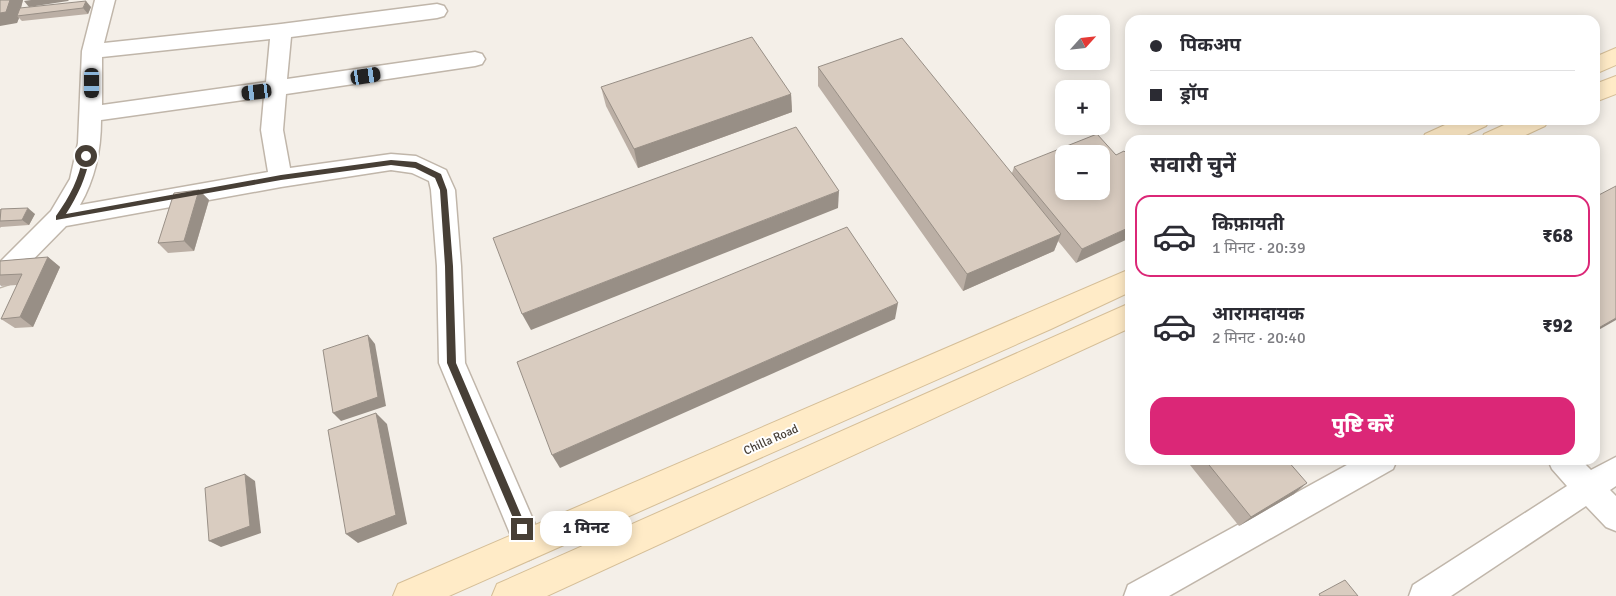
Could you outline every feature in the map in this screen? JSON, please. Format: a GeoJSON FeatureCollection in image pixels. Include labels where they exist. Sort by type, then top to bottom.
{"type":"FeatureCollection","features":[{"type":"Feature","properties":{"kind":"main road"},"geometry":{"type":"LineString","coordinates":[[1600,64],[1616,56]]}},
{"type":"Feature","properties":{"kind":"main road"},"geometry":{"type":"LineString","coordinates":[[1600,92],[1616,84]]}},
{"type":"Feature","properties":{"kind":"main road"},"geometry":{"type":"LineString","coordinates":[[1445,135],[1467,125]]}},
{"type":"Feature","properties":{"kind":"main road"},"geometry":{"type":"LineString","coordinates":[[1504,135],[1526,125]]}},
{"type":"Feature","properties":{"kind":"main road","name":"Chilla Road"},"geometry":{"type":"LineString","coordinates":[[414,595],[1125,282]]}},
{"type":"Feature","properties":{"kind":"main road"},"geometry":{"type":"LineString","coordinates":[[509,596],[1125,317]]}},
{"type":"Feature","properties":{"kind":"main road"},"geometry":{"type":"LineString","coordinates":[[972,351],[990,378]]}},
{"type":"Feature","properties":{"kind":"street"},"geometry":{"type":"LineString","coordinates":[[0,277],[59,218],[75,194],[84,170],[92,114],[92,51],[105,0]]}},
{"type":"Feature","properties":{"kind":"street"},"geometry":{"type":"LineString","coordinates":[[92,51],[280,31],[437,11]]}},
{"type":"Feature","properties":{"kind":"street"},"geometry":{"type":"LineString","coordinates":[[280,31],[272,130],[281,178]]}},
{"type":"Feature","properties":{"kind":"street"},"geometry":{"type":"LineString","coordinates":[[92,114],[475,59]]}},
{"type":"Feature","properties":{"kind":"street"},"geometry":{"type":"LineString","coordinates":[[59,218],[281,178],[391,162],[416,165],[438,176],[444,190],[452,363],[530,545]]}},
{"type":"Feature","properties":{"kind":"street"},"geometry":{"type":"LineString","coordinates":[[1139,596],[1374,465]]}},
{"type":"Feature","properties":{"kind":"street"},"geometry":{"type":"LineString","coordinates":[[1567,465],[1616,517]]}},
{"type":"Feature","properties":{"kind":"street"},"geometry":{"type":"LineString","coordinates":[[1424,596],[1616,470]]}},
{"type":"Feature","properties":{"kind":"building"},"geometry":{"type":"Polygon","coordinates":[[[0,0],[10,0],[6,12],[0,13],[0,0]]]}},
{"type":"Feature","properties":{"kind":"building"},"geometry":{"type":"Polygon","coordinates":[[[86,1],[83,8],[17,16],[20,8],[86,1]]]}},
{"type":"Feature","properties":{"kind":"building"},"geometry":{"type":"Polygon","coordinates":[[[752,37],[791,94],[634,149],[601,87],[752,37]]]}},
{"type":"Feature","properties":{"kind":"building"},"geometry":{"type":"Polygon","coordinates":[[[902,38],[1061,234],[967,274],[818,67],[902,38]]]}},
{"type":"Feature","properties":{"kind":"building"},"geometry":{"type":"Polygon","coordinates":[[[796,127],[839,191],[522,314],[493,238],[796,127]]]}},
{"type":"Feature","properties":{"kind":"building"},"geometry":{"type":"Polygon","coordinates":[[[1094,135],[1098,135],[1107,145],[1069,145],[1094,135]]]}},
{"type":"Feature","properties":{"kind":"building"},"geometry":{"type":"Polygon","coordinates":[[[1110,148],[1116,155],[1124,151],[1125,229],[1082,249],[1014,167],[1055,151],[1055,200],[1110,200],[1110,148]]]}},
{"type":"Feature","properties":{"kind":"building"},"geometry":{"type":"Polygon","coordinates":[[[1616,186],[1616,318],[1600,327],[1600,194],[1616,186]]]}},
{"type":"Feature","properties":{"kind":"building"},"geometry":{"type":"Polygon","coordinates":[[[199,190],[184,241],[158,243],[174,193],[199,190]]]}},
{"type":"Feature","properties":{"kind":"building"},"geometry":{"type":"Polygon","coordinates":[[[28,208],[22,220],[0,221],[1,209],[28,208]]]}},
{"type":"Feature","properties":{"kind":"building"},"geometry":{"type":"Polygon","coordinates":[[[847,227],[898,303],[552,455],[517,362],[847,227]]]}},
{"type":"Feature","properties":{"kind":"building"},"geometry":{"type":"Polygon","coordinates":[[[48,257],[20,317],[1,319],[22,274],[0,275],[0,261],[48,257]]]}},
{"type":"Feature","properties":{"kind":"building"},"geometry":{"type":"Polygon","coordinates":[[[368,335],[378,397],[333,413],[323,350],[368,335]]]}},
{"type":"Feature","properties":{"kind":"building"},"geometry":{"type":"Polygon","coordinates":[[[376,413],[396,515],[346,534],[328,430],[376,413]]]}},
{"type":"Feature","properties":{"kind":"building"},"geometry":{"type":"Polygon","coordinates":[[[1209,465],[1291,465],[1307,483],[1251,517],[1209,465]]]}},
{"type":"Feature","properties":{"kind":"building"},"geometry":{"type":"Polygon","coordinates":[[[245,474],[250,526],[209,541],[205,488],[245,474]]]}},
{"type":"Feature","properties":{"kind":"building"},"geometry":{"type":"Polygon","coordinates":[[[1345,580],[1358,596],[1320,596],[1319,594],[1345,580]]]}},
{"type":"Feature","properties":{"kind":"route"},"geometry":{"type":"LineString","coordinates":[[86,156],[84,170],[75,194],[59,218],[281,178],[391,162],[416,165],[438,176],[444,190],[452,363],[522,529]]}}]}
